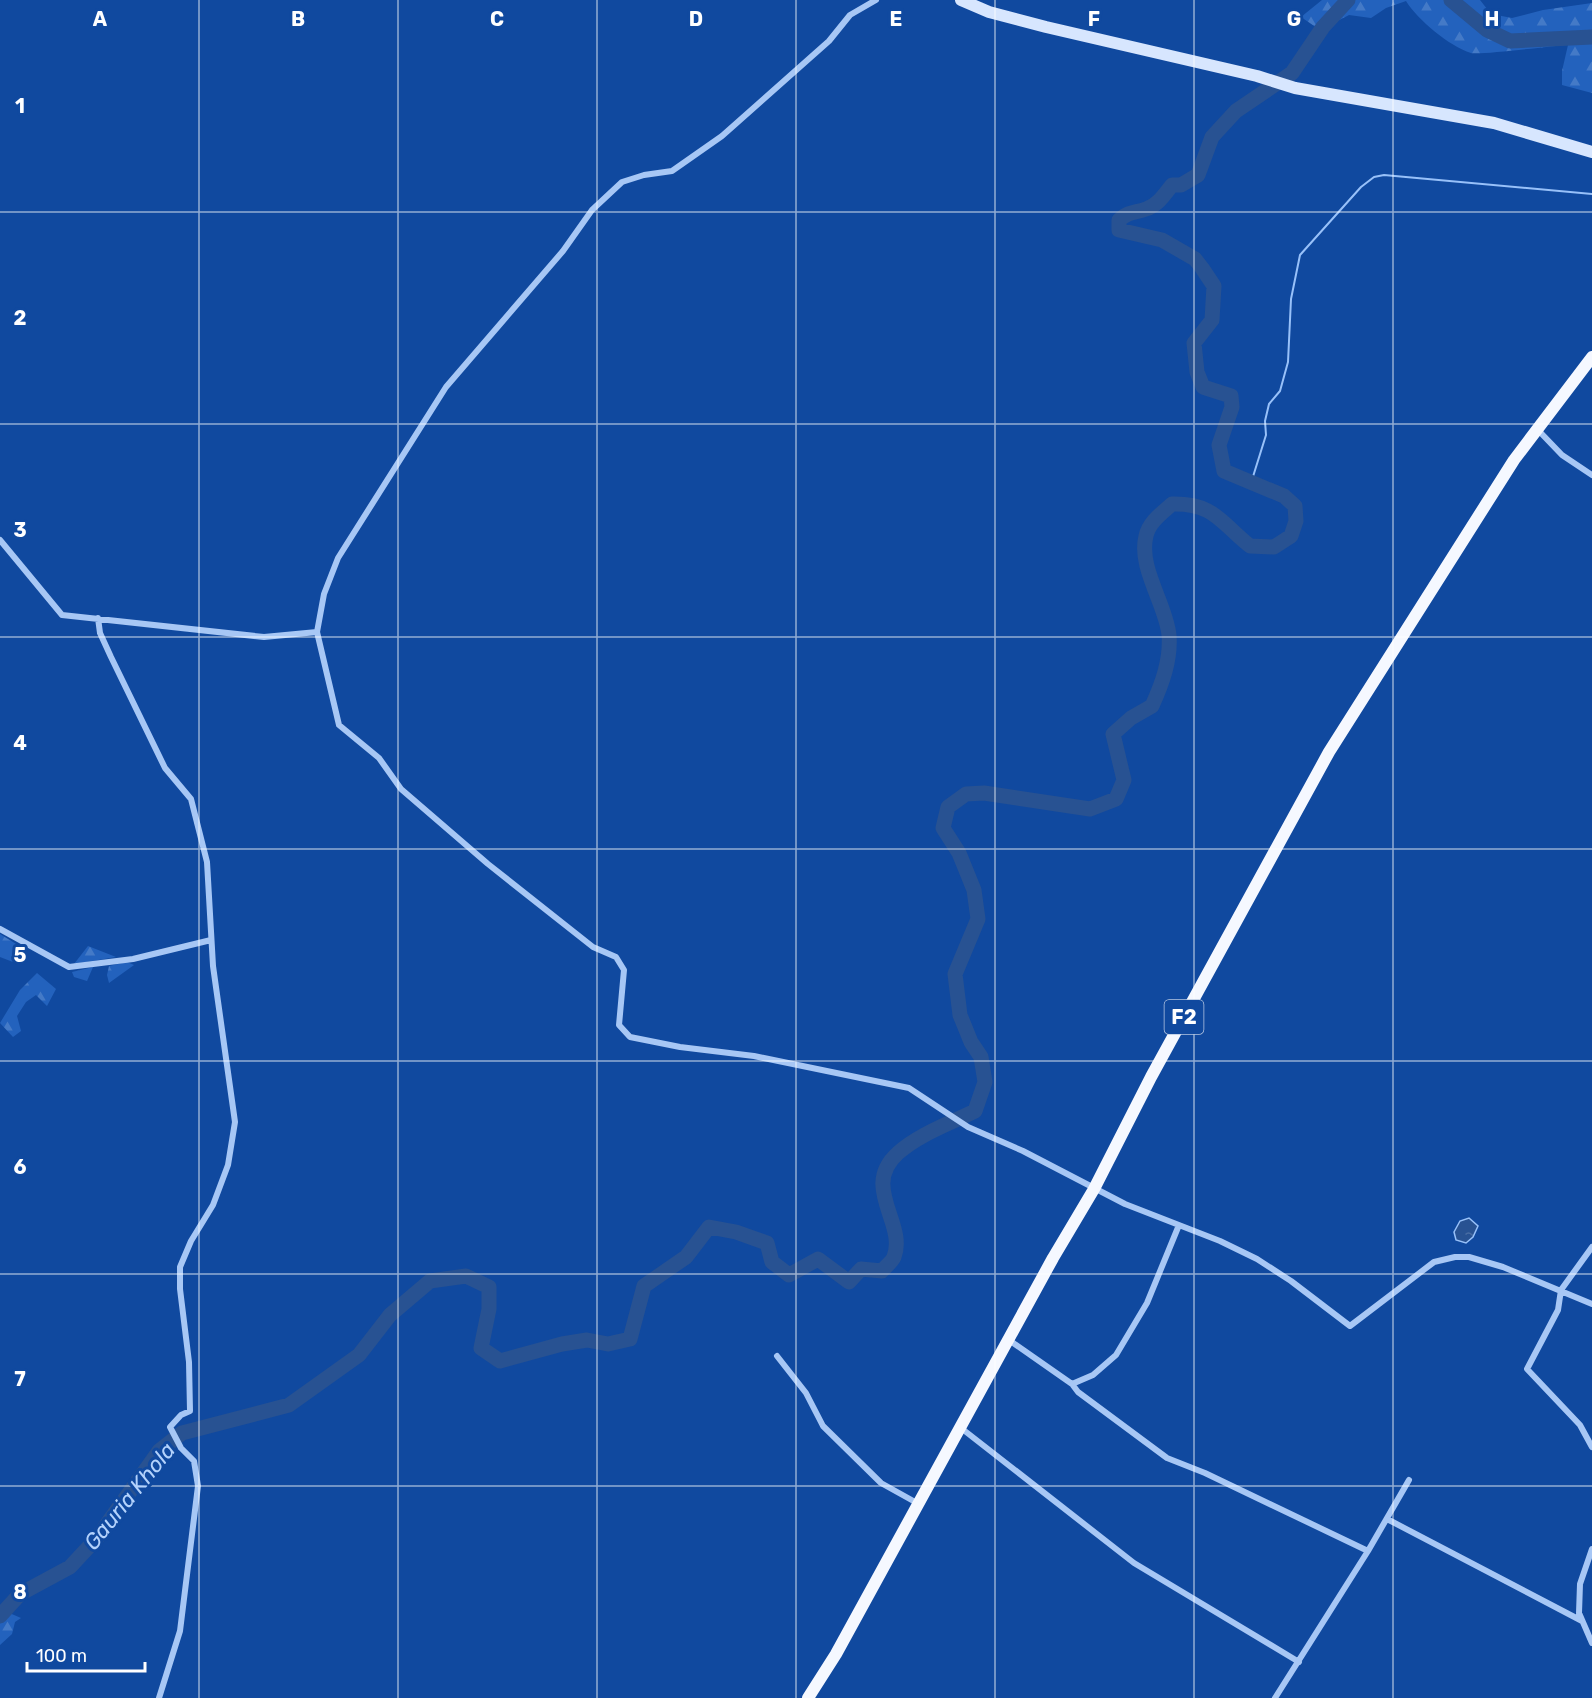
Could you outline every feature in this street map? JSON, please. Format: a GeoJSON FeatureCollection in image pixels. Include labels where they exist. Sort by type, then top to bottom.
{"type":"FeatureCollection","features":[{"type":"Feature","properties":{"kind":"main road","name":"F2"},"geometry":{"type":"LineString","coordinates":[[808,1698],[836,1654],[917,1503],[1094,1189],[1151,1077],[1329,752],[1450,558],[1537,429],[1592,357]]}},
{"type":"Feature","properties":{"kind":"street"},"geometry":{"type":"LineString","coordinates":[[876,0],[850,15],[829,41],[722,136],[672,171],[644,175],[622,182],[592,210],[563,251],[446,387],[338,558],[324,594],[316,632],[339,725],[379,758],[401,789],[488,864],[593,947],[616,957],[624,970],[620,1024],[630,1037],[680,1047],[754,1056],[909,1088],[939,1110],[968,1127],[1023,1151],[1094,1189],[1257,1259],[1291,1281],[1350,1326],[1434,1262],[1455,1257],[1469,1257],[1503,1267],[1592,1304]]}},
{"type":"Feature","properties":{"kind":"street"},"geometry":{"type":"LineString","coordinates":[[961,0],[989,12],[1257,76],[1295,88],[1494,123],[1592,153]]}},
{"type":"Feature","properties":{"kind":"street"},"geometry":{"type":"LineString","coordinates":[[1537,429],[1562,455],[1592,475]]}},
{"type":"Feature","properties":{"kind":"street"},"geometry":{"type":"LineString","coordinates":[[0,540],[62,615],[264,636],[316,632]]}},
{"type":"Feature","properties":{"kind":"street"},"geometry":{"type":"LineString","coordinates":[[98,618],[107,649],[165,768],[191,799],[207,862],[211,940],[235,1122],[228,1165],[217,1195],[180,1267],[180,1289],[189,1362],[190,1411],[181,1415],[170,1427],[181,1448],[194,1461],[198,1486],[180,1631],[159,1698]]}},
{"type":"Feature","properties":{"kind":"street"},"geometry":{"type":"LineString","coordinates":[[0,929],[69,968],[133,958],[211,940]]}},
{"type":"Feature","properties":{"kind":"street"},"geometry":{"type":"LineString","coordinates":[[1072,1384],[1093,1375],[1116,1355],[1147,1303],[1179,1225]]}},
{"type":"Feature","properties":{"kind":"street"},"geometry":{"type":"LineString","coordinates":[[1592,1246],[1561,1290],[1558,1310],[1527,1369],[1580,1425],[1592,1447]]}},
{"type":"Feature","properties":{"kind":"street"},"geometry":{"type":"LineString","coordinates":[[1008,1340],[1072,1384],[1078,1392],[1167,1458],[1205,1473],[1368,1551]]}},
{"type":"Feature","properties":{"kind":"street"},"geometry":{"type":"LineString","coordinates":[[777,1356],[806,1393],[823,1426],[881,1483],[917,1503]]}},
{"type":"Feature","properties":{"kind":"street"},"geometry":{"type":"LineString","coordinates":[[961,1428],[1134,1563],[1299,1662]]}},
{"type":"Feature","properties":{"kind":"street"},"geometry":{"type":"LineString","coordinates":[[1275,1698],[1368,1551],[1409,1480]]}},
{"type":"Feature","properties":{"kind":"street"},"geometry":{"type":"LineString","coordinates":[[1387,1519],[1582,1621]]}},
{"type":"Feature","properties":{"kind":"street"},"geometry":{"type":"LineString","coordinates":[[1592,1549],[1580,1584],[1579,1613],[1592,1643]]}},
{"type":"Feature","properties":{"kind":"green space"},"geometry":{"type":"Polygon","coordinates":[[[1322,0],[1480,0],[1491,14],[1512,18],[1543,10],[1592,3],[1592,93],[1562,85],[1562,71],[1568,45],[1471,53],[1453,45],[1435,32],[1406,1],[1386,8],[1371,18],[1349,15],[1320,30],[1301,17],[1322,0]]]}},
{"type":"Feature","properties":{"kind":"green space"},"geometry":{"type":"Polygon","coordinates":[[[0,934],[21,947],[13,962],[0,957],[0,934]]]}},
{"type":"Feature","properties":{"kind":"green space"},"geometry":{"type":"Polygon","coordinates":[[[88,946],[116,957],[74,964],[88,946]]]}},
{"type":"Feature","properties":{"kind":"green space"},"geometry":{"type":"Polygon","coordinates":[[[127,962],[134,965],[109,983],[107,975],[109,966],[127,962]]]}},
{"type":"Feature","properties":{"kind":"green space"},"geometry":{"type":"Polygon","coordinates":[[[93,967],[87,981],[74,977],[72,972],[93,967]]]}},
{"type":"Feature","properties":{"kind":"green space"},"geometry":{"type":"Polygon","coordinates":[[[37,973],[56,989],[47,1006],[36,995],[26,1002],[17,1016],[21,1031],[13,1037],[0,1023],[20,990],[37,973]]]}},
{"type":"Feature","properties":{"kind":"green space"},"geometry":{"type":"Polygon","coordinates":[[[0,1609],[21,1618],[15,1622],[12,1634],[0,1645],[0,1609]]]}},
{"type":"Feature","properties":{"kind":"water"},"geometry":{"type":"Polygon","coordinates":[[[1469,1218],[1478,1226],[1473,1237],[1466,1243],[1456,1240],[1454,1232],[1460,1221],[1469,1218]]]}},
{"type":"Feature","properties":{"kind":"waterway","name":"Gauria Khola"},"geometry":{"type":"LineString","coordinates":[[0,1616],[20,1594],[70,1567],[97,1538],[159,1451],[182,1433],[289,1405],[359,1355],[390,1315],[430,1281],[466,1276],[489,1287],[489,1309],[481,1348],[500,1361],[562,1344],[587,1340],[608,1344],[630,1339],[644,1286],[686,1257],[709,1227],[736,1232],[767,1243],[772,1262],[789,1275],[818,1259],[849,1282],[861,1269],[882,1271],[892,1261],[896,1244],[895,1231],[883,1192],[883,1179],[887,1166],[906,1146],[935,1129],[975,1111],[985,1082],[981,1057],[971,1042],[960,1015],[955,974],[978,919],[974,890],[959,853],[943,828],[948,807],[966,794],[984,793],[1090,809],[1116,799],[1124,780],[1113,734],[1131,718],[1152,706],[1169,654],[1167,623],[1146,561],[1146,536],[1150,526],[1172,504],[1198,507],[1216,516],[1250,546],[1274,547],[1291,536],[1296,521],[1295,506],[1284,496],[1224,471],[1219,445],[1232,407],[1231,396],[1203,387],[1197,372],[1194,343],[1212,320],[1214,286],[1195,259],[1162,240],[1119,230],[1119,220],[1154,205],[1172,185],[1181,185],[1198,175],[1212,137],[1236,111],[1292,73],[1323,27],[1348,0]]}},
{"type":"Feature","properties":{"kind":"waterway","name":"Gauria Khola"},"geometry":{"type":"LineString","coordinates":[[1451,0],[1487,30],[1510,41],[1592,37]]}},
{"type":"Feature","properties":{"kind":"waterway"},"geometry":{"type":"LineString","coordinates":[[1251,483],[1266,435],[1265,421],[1269,404],[1280,391],[1288,362],[1291,299],[1300,255],[1361,187],[1374,177],[1384,175],[1592,194]]}}]}
